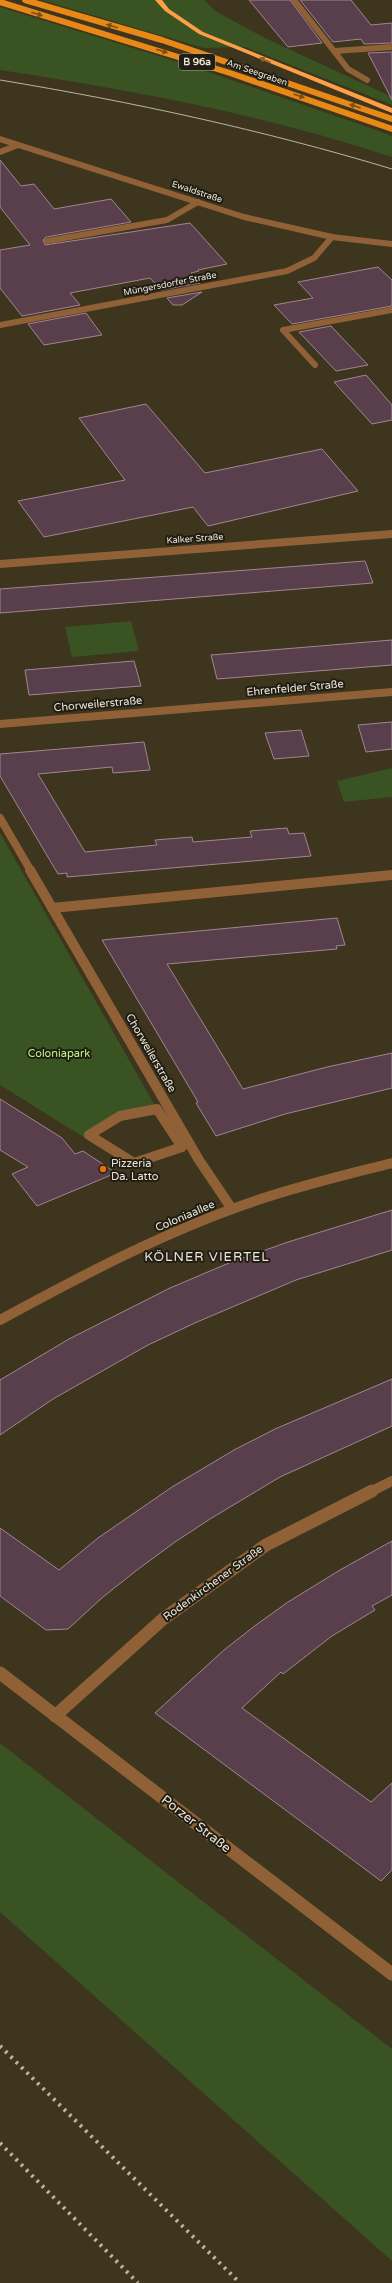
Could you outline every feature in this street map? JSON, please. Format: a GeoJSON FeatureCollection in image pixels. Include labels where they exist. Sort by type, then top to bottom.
{"type":"FeatureCollection","features":[{"type":"Feature","properties":{"kind":"highway"},"geometry":{"type":"LineString","coordinates":[[158,0],[183,22],[207,36],[392,111]]}},
{"type":"Feature","properties":{"kind":"main road","name":"Am Seegraben"},"geometry":{"type":"LineString","coordinates":[[25,0],[162,40],[392,119]]}},
{"type":"Feature","properties":{"kind":"main road","name":"Am Seegraben"},"geometry":{"type":"LineString","coordinates":[[0,2],[201,64],[392,129]]}},
{"type":"Feature","properties":{"kind":"street"},"geometry":{"type":"LineString","coordinates":[[294,0],[348,68],[367,80]]}},
{"type":"Feature","properties":{"kind":"street"},"geometry":{"type":"LineString","coordinates":[[336,51],[392,47]]}},
{"type":"Feature","properties":{"kind":"street","name":"Ewaldstraße"},"geometry":{"type":"LineString","coordinates":[[0,139],[244,217],[332,237],[392,244]]}},
{"type":"Feature","properties":{"kind":"street"},"geometry":{"type":"LineString","coordinates":[[0,152],[18,145]]}},
{"type":"Feature","properties":{"kind":"street"},"geometry":{"type":"LineString","coordinates":[[47,241],[167,220],[198,202]]}},
{"type":"Feature","properties":{"kind":"street","name":"Müngersdorfer Straße"},"geometry":{"type":"LineString","coordinates":[[0,325],[287,271],[314,258],[332,237]]}},
{"type":"Feature","properties":{"kind":"street"},"geometry":{"type":"LineString","coordinates":[[315,365],[283,330],[392,310]]}},
{"type":"Feature","properties":{"kind":"street","name":"Kalker Straße"},"geometry":{"type":"LineString","coordinates":[[0,564],[392,534]]}},
{"type":"Feature","properties":{"kind":"street","name":"Ehrenfelder Straße"},"geometry":{"type":"LineString","coordinates":[[199,707],[392,692]]}},
{"type":"Feature","properties":{"kind":"street","name":"Chorweilerstraße"},"geometry":{"type":"LineString","coordinates":[[0,724],[199,707]]}},
{"type":"Feature","properties":{"kind":"street","name":"Chorweilerstraße"},"geometry":{"type":"LineString","coordinates":[[0,818],[199,1160],[232,1209]]}},
{"type":"Feature","properties":{"kind":"street"},"geometry":{"type":"LineString","coordinates":[[52,908],[392,875]]}},
{"type":"Feature","properties":{"kind":"street"},"geometry":{"type":"LineString","coordinates":[[157,1109],[182,1147],[134,1163],[90,1135],[120,1116],[157,1109]]}},
{"type":"Feature","properties":{"kind":"street","name":"Coloniaallee"},"geometry":{"type":"LineString","coordinates":[[0,1320],[97,1268],[232,1209],[317,1182],[392,1163]]}},
{"type":"Feature","properties":{"kind":"street","name":"Rodenkirchener Straße"},"geometry":{"type":"LineString","coordinates":[[55,1716],[163,1619],[266,1545],[392,1481]]}},
{"type":"Feature","properties":{"kind":"street","name":"Porzer Straße"},"geometry":{"type":"LineString","coordinates":[[0,1673],[391,1972]]}},
{"type":"Feature","properties":{"kind":"green space"},"geometry":{"type":"Polygon","coordinates":[[[41,0],[204,0],[217,12],[265,38],[392,97],[392,105],[245,47],[204,48],[41,0]]]}},
{"type":"Feature","properties":{"kind":"green space"},"geometry":{"type":"Polygon","coordinates":[[[0,7],[188,65],[392,136],[392,157],[296,128],[198,105],[99,86],[0,70],[0,7]]]}},
{"type":"Feature","properties":{"kind":"green space"},"geometry":{"type":"Polygon","coordinates":[[[131,621],[139,651],[72,657],[65,627],[131,621]]]}},
{"type":"Feature","properties":{"kind":"green space"},"geometry":{"type":"Polygon","coordinates":[[[392,768],[392,797],[344,802],[337,781],[392,768]]]}},
{"type":"Feature","properties":{"kind":"green space","name":"Coloniapark"},"geometry":{"type":"Polygon","coordinates":[[[0,833],[157,1109],[121,1116],[85,1138],[0,1085],[0,833]]]}},
{"type":"Feature","properties":{"kind":"green space"},"geometry":{"type":"Polygon","coordinates":[[[0,1743],[392,2049],[392,2261],[0,1912],[0,1743]]]}},
{"type":"Feature","properties":{"kind":"building"},"geometry":{"type":"Polygon","coordinates":[[[249,0],[290,0],[322,43],[288,47],[249,0]]]}},
{"type":"Feature","properties":{"kind":"building"},"geometry":{"type":"Polygon","coordinates":[[[300,0],[351,0],[371,25],[392,23],[392,43],[364,44],[361,39],[333,42],[300,0]]]}},
{"type":"Feature","properties":{"kind":"building"},"geometry":{"type":"Polygon","coordinates":[[[392,52],[392,100],[368,53],[392,52]]]}},
{"type":"Feature","properties":{"kind":"building"},"geometry":{"type":"Polygon","coordinates":[[[0,160],[21,186],[34,184],[54,209],[111,199],[131,222],[46,237],[43,240],[45,245],[190,223],[227,264],[198,270],[199,271],[191,273],[200,283],[161,290],[150,278],[70,293],[80,305],[22,316],[0,288],[0,250],[30,245],[0,207],[0,160]]]}},
{"type":"Feature","properties":{"kind":"building"},"geometry":{"type":"Polygon","coordinates":[[[378,267],[392,280],[392,306],[292,324],[274,305],[313,298],[298,282],[378,267]]]}},
{"type":"Feature","properties":{"kind":"building"},"geometry":{"type":"Polygon","coordinates":[[[202,292],[182,305],[173,305],[167,298],[202,292]]]}},
{"type":"Feature","properties":{"kind":"building"},"geometry":{"type":"Polygon","coordinates":[[[86,313],[102,335],[44,345],[28,324],[86,313]]]}},
{"type":"Feature","properties":{"kind":"building"},"geometry":{"type":"Polygon","coordinates":[[[331,326],[368,365],[336,371],[299,332],[331,326]]]}},
{"type":"Feature","properties":{"kind":"building"},"geometry":{"type":"Polygon","coordinates":[[[366,375],[392,405],[392,420],[372,424],[334,382],[366,375]]]}},
{"type":"Feature","properties":{"kind":"building"},"geometry":{"type":"Polygon","coordinates":[[[146,404],[205,473],[322,449],[358,491],[208,526],[193,507],[44,537],[18,501],[125,480],[79,418],[146,404]]]}},
{"type":"Feature","properties":{"kind":"building"},"geometry":{"type":"Polygon","coordinates":[[[365,561],[373,583],[0,613],[0,589],[365,561]]]}},
{"type":"Feature","properties":{"kind":"building"},"geometry":{"type":"Polygon","coordinates":[[[392,640],[392,665],[217,679],[211,655],[392,640]]]}},
{"type":"Feature","properties":{"kind":"building"},"geometry":{"type":"Polygon","coordinates":[[[134,661],[141,686],[29,695],[25,670],[134,661]]]}},
{"type":"Feature","properties":{"kind":"building"},"geometry":{"type":"Polygon","coordinates":[[[392,722],[392,749],[366,752],[358,725],[392,722]]]}},
{"type":"Feature","properties":{"kind":"building"},"geometry":{"type":"Polygon","coordinates":[[[301,730],[309,756],[274,759],[265,733],[301,730]]]}},
{"type":"Feature","properties":{"kind":"building"},"geometry":{"type":"Polygon","coordinates":[[[144,742],[150,770],[113,773],[112,767],[38,774],[85,852],[157,845],[155,840],[192,837],[193,842],[252,837],[250,831],[287,828],[289,834],[304,833],[311,856],[67,877],[67,873],[58,874],[0,776],[0,754],[144,742]]]}},
{"type":"Feature","properties":{"kind":"building"},"geometry":{"type":"Polygon","coordinates":[[[337,918],[345,945],[336,946],[337,949],[167,964],[243,1089],[327,1067],[392,1053],[392,1088],[285,1114],[216,1136],[196,1103],[198,1102],[102,940],[337,918]]]}},
{"type":"Feature","properties":{"kind":"building"},"geometry":{"type":"Polygon","coordinates":[[[0,1099],[62,1138],[75,1154],[83,1151],[116,1173],[37,1206],[12,1174],[28,1167],[0,1150],[0,1099]]]}},
{"type":"Feature","properties":{"kind":"building"},"geometry":{"type":"Polygon","coordinates":[[[392,1210],[392,1250],[296,1280],[197,1322],[148,1345],[53,1399],[0,1435],[0,1380],[69,1339],[170,1288],[229,1263],[288,1242],[392,1210]]]}},
{"type":"Feature","properties":{"kind":"building"},"geometry":{"type":"Polygon","coordinates":[[[392,1379],[392,1426],[280,1477],[210,1519],[137,1570],[103,1597],[68,1629],[46,1630],[0,1596],[0,1528],[59,1570],[98,1538],[172,1487],[234,1450],[275,1429],[392,1379]]]}},
{"type":"Feature","properties":{"kind":"building"},"geometry":{"type":"Polygon","coordinates":[[[392,1541],[392,1595],[372,1606],[375,1610],[332,1636],[283,1674],[281,1672],[242,1708],[371,1802],[392,1783],[392,1870],[381,1881],[155,1713],[224,1650],[256,1625],[288,1602],[340,1570],[392,1541]]]}},
{"type":"Feature","properties":{"kind":"tram line"},"geometry":{"type":"LineString","coordinates":[[0,80],[198,118],[295,142],[392,169]]}},
{"type":"Feature","properties":{"kind":"railway"},"geometry":{"type":"LineString","coordinates":[[0,2046],[240,2283]]}},
{"type":"Feature","properties":{"kind":"railway"},"geometry":{"type":"LineString","coordinates":[[0,2143],[138,2283]]}},
{"type":"Feature","properties":{"kind":"place","name":"Pizzeria Da. Latto"},"geometry":{"type":"Point","coordinates":[103,1169]}},
{"type":"Feature","properties":{"kind":"district","name":"KÖLNER VIERTEL"},"geometry":{"type":"Point","coordinates":[207,1257]}}]}
